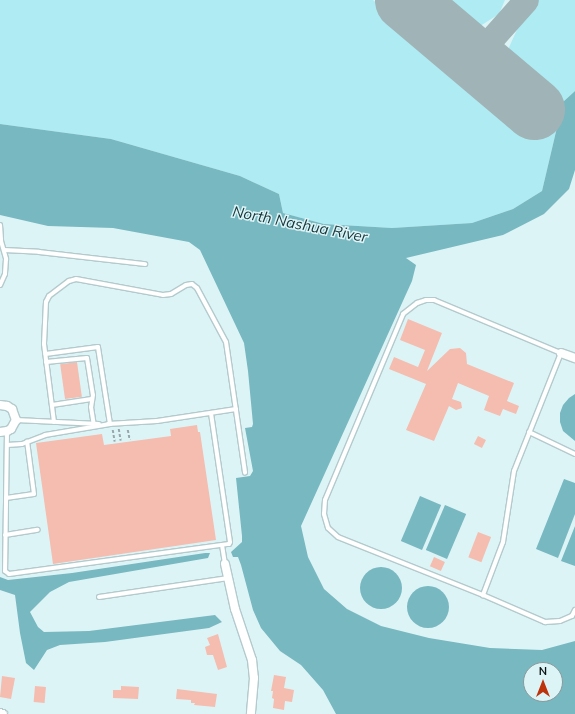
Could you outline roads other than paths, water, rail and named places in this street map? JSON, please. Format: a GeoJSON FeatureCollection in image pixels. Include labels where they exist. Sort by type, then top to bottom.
{"type":"FeatureCollection","features":[{"type":"Feature","properties":{"kind":"street"},"geometry":{"type":"LineString","coordinates":[[561,353],[575,358]]}},
{"type":"Feature","properties":{"kind":"street"},"geometry":{"type":"LineString","coordinates":[[0,405],[8,406],[12,409],[16,420],[12,428],[4,432]]}},
{"type":"Feature","properties":{"kind":"street"},"geometry":{"type":"LineString","coordinates":[[225,564],[235,609],[252,660],[254,678],[251,714]]}},
{"type":"Feature","properties":{"kind":"lane"},"geometry":{"type":"LineString","coordinates":[[0,225],[6,259],[5,271],[0,285]]}},
{"type":"Feature","properties":{"kind":"lane"},"geometry":{"type":"LineString","coordinates":[[4,250],[40,252],[145,264]]}},
{"type":"Feature","properties":{"kind":"lane"},"geometry":{"type":"LineString","coordinates":[[54,422],[45,354],[47,299],[69,281],[80,280],[164,295],[171,294],[186,285],[192,284],[197,288],[226,342],[245,473]]}},
{"type":"Feature","properties":{"kind":"lane"},"geometry":{"type":"LineString","coordinates":[[483,595],[503,542],[514,472],[561,353],[434,300],[417,302],[409,307],[403,314],[325,500],[324,507],[328,528],[338,537],[483,595],[545,622],[560,621],[572,616],[575,610]]}},
{"type":"Feature","properties":{"kind":"lane"},"geometry":{"type":"LineString","coordinates":[[45,354],[98,347],[111,424]]}},
{"type":"Feature","properties":{"kind":"lane"},"geometry":{"type":"LineString","coordinates":[[46,362],[87,358],[94,425]]}},
{"type":"Feature","properties":{"kind":"lane"},"geometry":{"type":"LineString","coordinates":[[52,405],[92,399]]}},
{"type":"Feature","properties":{"kind":"lane"},"geometry":{"type":"LineString","coordinates":[[16,420],[94,425],[127,424],[236,410]]}},
{"type":"Feature","properties":{"kind":"lane"},"geometry":{"type":"LineString","coordinates":[[4,432],[7,445],[5,572],[9,574],[229,544],[230,542],[212,413]]}},
{"type":"Feature","properties":{"kind":"lane"},"geometry":{"type":"LineString","coordinates":[[7,445],[22,444],[45,435],[94,425]]}},
{"type":"Feature","properties":{"kind":"lane"},"geometry":{"type":"LineString","coordinates":[[529,432],[575,454]]}},
{"type":"Feature","properties":{"kind":"lane"},"geometry":{"type":"LineString","coordinates":[[6,498],[34,494],[27,441]]}},
{"type":"Feature","properties":{"kind":"lane"},"geometry":{"type":"LineString","coordinates":[[5,535],[38,530]]}},
{"type":"Feature","properties":{"kind":"lane"},"geometry":{"type":"LineString","coordinates":[[222,545],[225,564]]}},
{"type":"Feature","properties":{"kind":"lane"},"geometry":{"type":"LineString","coordinates":[[99,597],[227,578]]}},
{"type":"Feature","properties":{"kind":"water label","name":"North Nashua River"},"geometry":{"type":"Point","coordinates":[300,224]}}]}
